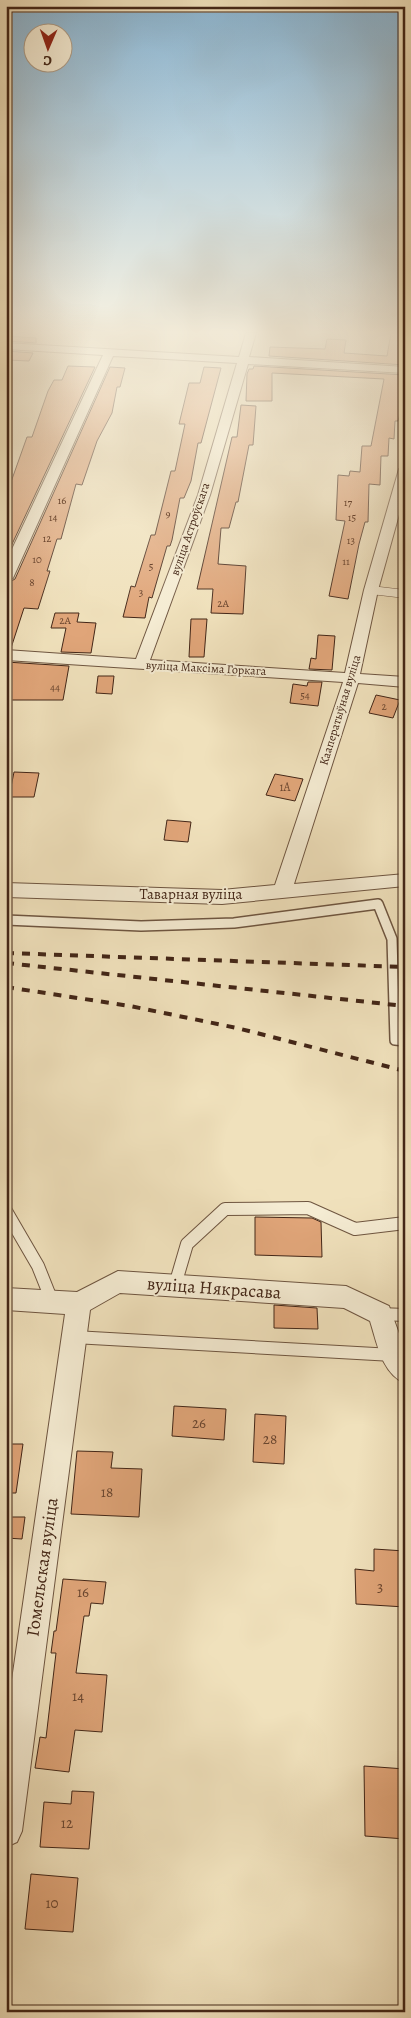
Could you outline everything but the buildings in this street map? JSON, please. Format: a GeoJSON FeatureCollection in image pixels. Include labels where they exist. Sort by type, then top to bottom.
{"type":"FeatureCollection","features":[{"type":"Feature","properties":{"kind":"street"},"geometry":{"type":"LineString","coordinates":[[6,578],[75,427]]}},
{"type":"Feature","properties":{"kind":"street","name":"вуліца Астроўскага"},"geometry":{"type":"LineString","coordinates":[[141,665],[204,495],[223,427]]}},
{"type":"Feature","properties":{"kind":"street","name":"Кааператыўная вуліца"},"geometry":{"type":"LineString","coordinates":[[283,890],[352,677],[371,590],[405,469]]}},
{"type":"Feature","properties":{"kind":"street","name":"вуліца Максіма Горкага"},"geometry":{"type":"LineString","coordinates":[[6,655],[405,682]]}},
{"type":"Feature","properties":{"kind":"street","name":"Таварная вуліца"},"geometry":{"type":"LineString","coordinates":[[6,890],[222,897],[405,880]]}},
{"type":"Feature","properties":{"kind":"street","name":"вуліца Някрасава"},"geometry":{"type":"LineString","coordinates":[[79,1303],[118,1282],[346,1297],[380,1314]]}},
{"type":"Feature","properties":{"kind":"street"},"geometry":{"type":"LineString","coordinates":[[6,1299],[79,1303]]}},
{"type":"Feature","properties":{"kind":"street","name":"Гомельская вуліца"},"geometry":{"type":"LineString","coordinates":[[6,1831],[79,1303]]}},
{"type":"Feature","properties":{"kind":"street"},"geometry":{"type":"LineString","coordinates":[[380,1314],[401,1360]]}},
{"type":"Feature","properties":{"kind":"lane"},"geometry":{"type":"LineString","coordinates":[[371,590],[405,594]]}},
{"type":"Feature","properties":{"kind":"lane"},"geometry":{"type":"LineString","coordinates":[[6,920],[141,926],[234,922],[378,904],[392,939],[394,1040],[405,1041]]}},
{"type":"Feature","properties":{"kind":"lane"},"geometry":{"type":"LineString","coordinates":[[175,1285],[187,1244],[225,1209],[308,1208],[355,1229],[405,1223]]}},
{"type":"Feature","properties":{"kind":"lane"},"geometry":{"type":"LineString","coordinates":[[6,1211],[38,1266],[52,1301]]}},
{"type":"Feature","properties":{"kind":"lane"},"geometry":{"type":"LineString","coordinates":[[380,1314],[405,1315]]}},
{"type":"Feature","properties":{"kind":"lane"},"geometry":{"type":"LineString","coordinates":[[74,1337],[401,1360]]}},
{"type":"Feature","properties":{"kind":"railway"},"geometry":{"type":"LineString","coordinates":[[6,953],[405,967]]}},
{"type":"Feature","properties":{"kind":"railway"},"geometry":{"type":"LineString","coordinates":[[6,963],[405,1006]]}},
{"type":"Feature","properties":{"kind":"railway"},"geometry":{"type":"LineString","coordinates":[[6,987],[130,1006],[237,1028],[405,1071]]}}]}
